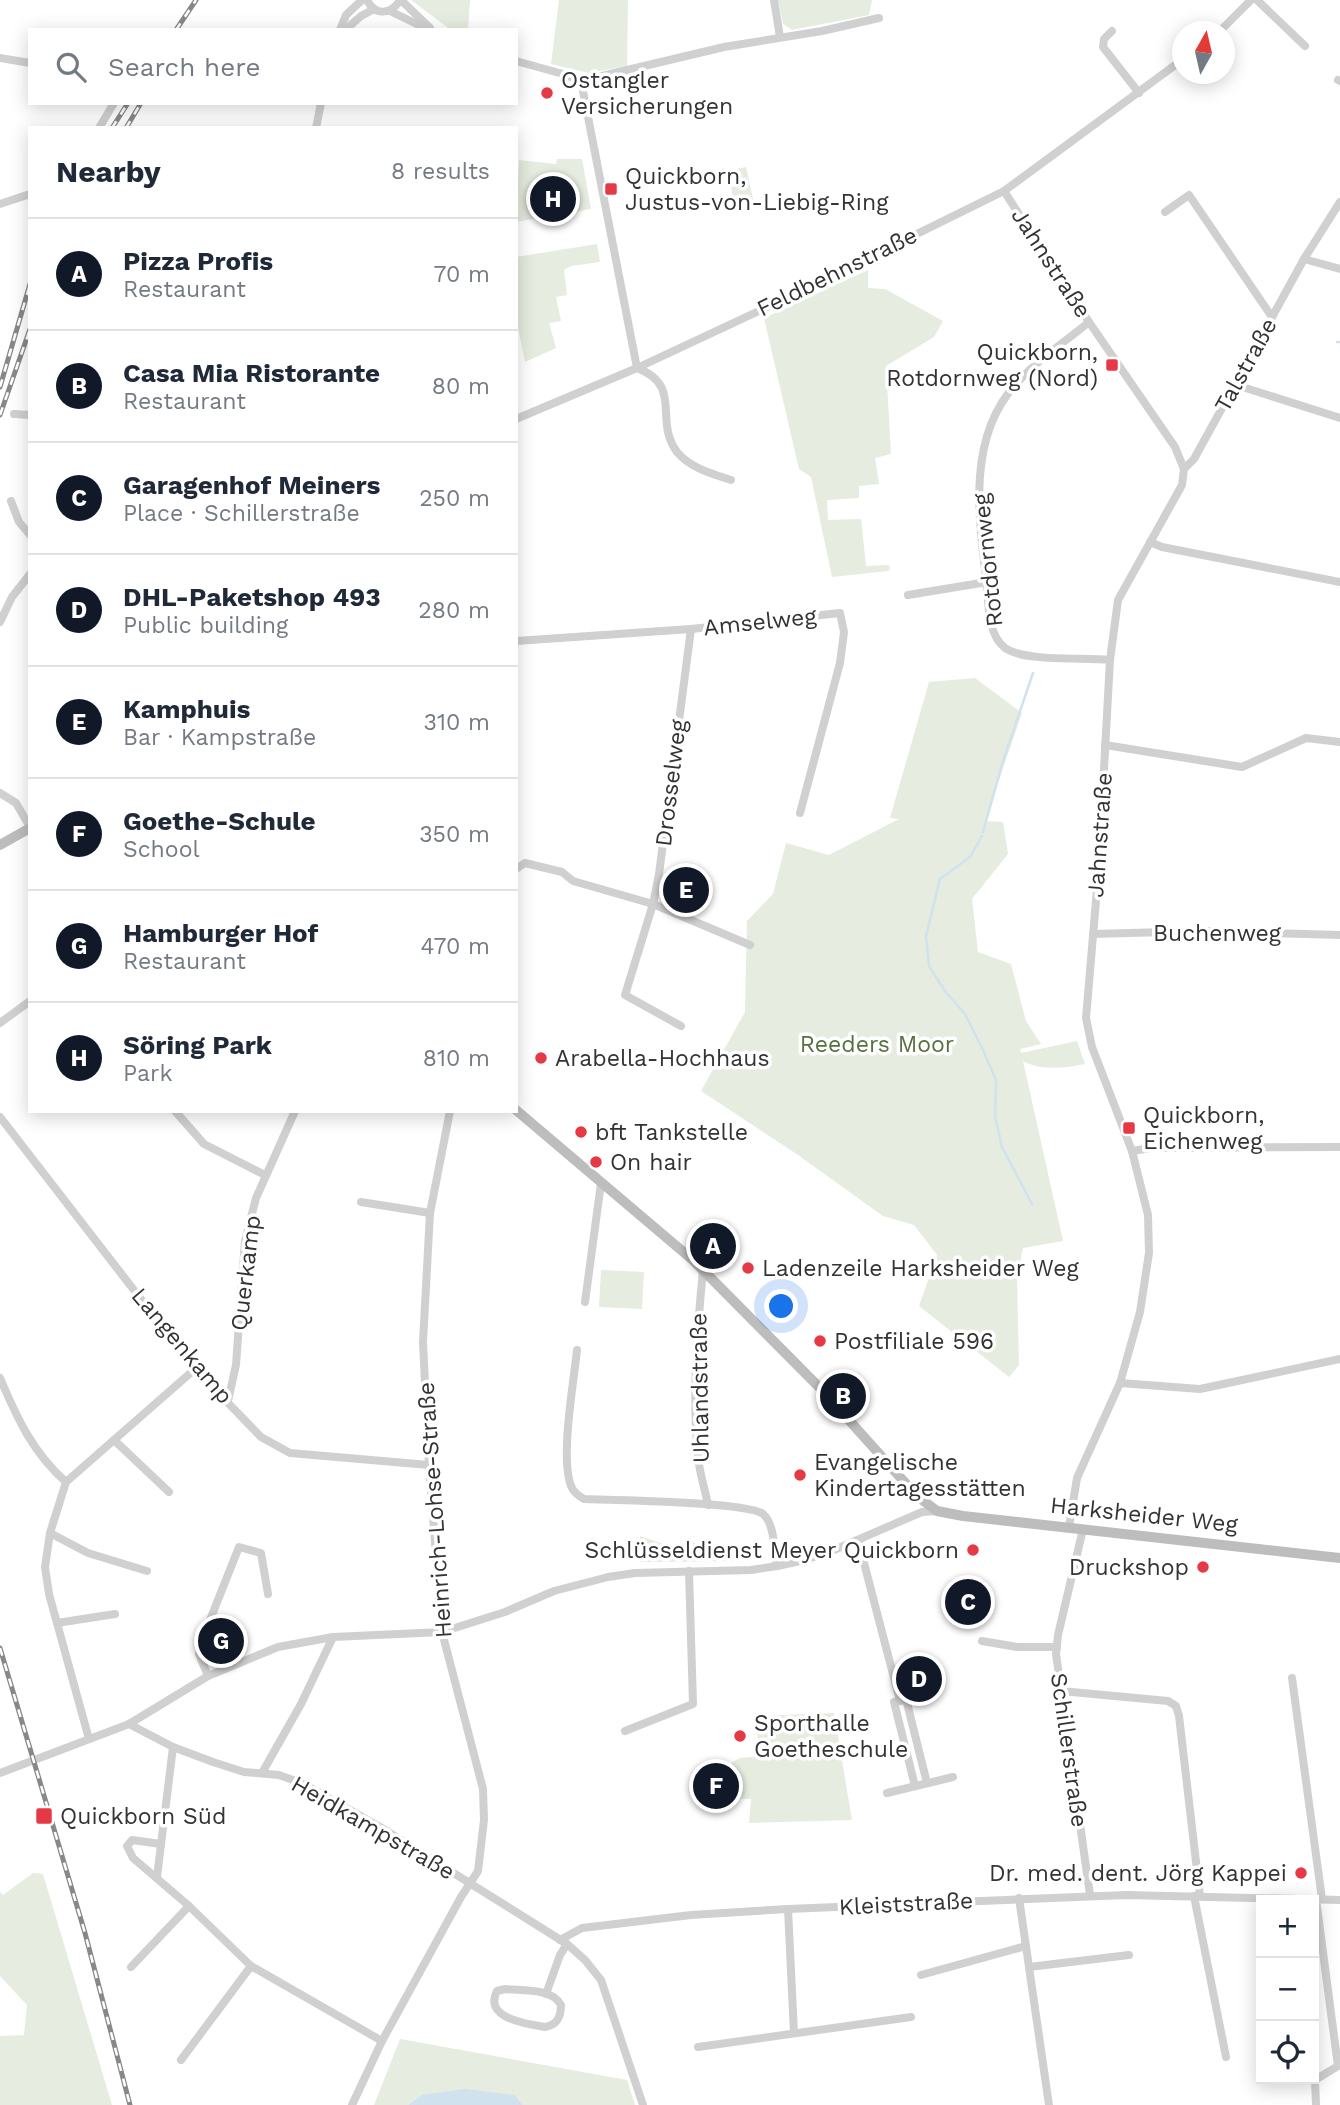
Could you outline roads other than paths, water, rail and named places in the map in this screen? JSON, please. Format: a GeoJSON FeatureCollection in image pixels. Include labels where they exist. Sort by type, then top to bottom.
{"type":"FeatureCollection","features":[{"type":"Feature","properties":{"kind":"main road"},"geometry":{"type":"LineString","coordinates":[[0,845],[28,828]]}},
{"type":"Feature","properties":{"kind":"main road","name":"Harksheider Weg"},"geometry":{"type":"LineString","coordinates":[[518,1112],[703,1270],[821,1389],[898,1477],[937,1511],[1340,1559]]}},
{"type":"Feature","properties":{"kind":"street"},"geometry":{"type":"LineString","coordinates":[[341,28],[346,15],[364,0],[374,9],[390,11],[427,28]]}},
{"type":"Feature","properties":{"kind":"street"},"geometry":{"type":"LineString","coordinates":[[390,11],[401,0],[429,28]]}},
{"type":"Feature","properties":{"kind":"street"},"geometry":{"type":"LineString","coordinates":[[774,0],[780,37]]}},
{"type":"Feature","properties":{"kind":"street"},"geometry":{"type":"LineString","coordinates":[[1231,21],[1254,0],[1305,46]]}},
{"type":"Feature","properties":{"kind":"street"},"geometry":{"type":"LineString","coordinates":[[347,28],[374,9]]}},
{"type":"Feature","properties":{"kind":"street"},"geometry":{"type":"LineString","coordinates":[[518,62],[581,81],[724,47],[822,32],[879,18]]}},
{"type":"Feature","properties":{"kind":"street"},"geometry":{"type":"LineString","coordinates":[[1112,32],[1104,39],[1103,47],[1139,93]]}},
{"type":"Feature","properties":{"kind":"street"},"geometry":{"type":"LineString","coordinates":[[0,58],[28,63]]}},
{"type":"Feature","properties":{"kind":"street","name":"Feldbehnstraße"},"geometry":{"type":"LineString","coordinates":[[518,418],[636,368],[789,297],[1004,191],[1172,68]]}},
{"type":"Feature","properties":{"kind":"street"},"geometry":{"type":"LineString","coordinates":[[581,81],[636,368],[651,373],[660,383],[664,393],[667,429],[678,453],[705,471],[731,480]]}},
{"type":"Feature","properties":{"kind":"street"},"geometry":{"type":"LineString","coordinates":[[100,126],[113,105]]}},
{"type":"Feature","properties":{"kind":"street"},"geometry":{"type":"LineString","coordinates":[[316,126],[321,105]]}},
{"type":"Feature","properties":{"kind":"street","name":"Jahnstraße"},"geometry":{"type":"LineString","coordinates":[[1004,191],[1175,447],[1184,470],[1178,495],[1118,600],[1110,660],[1086,1018],[1092,1047],[1132,1151],[1148,1215],[1149,1253],[1140,1312],[1121,1383],[1077,1478],[1069,1527]]}},
{"type":"Feature","properties":{"kind":"street"},"geometry":{"type":"LineString","coordinates":[[0,204],[28,195]]}},
{"type":"Feature","properties":{"kind":"street"},"geometry":{"type":"LineString","coordinates":[[1165,212],[1188,195],[1272,317]]}},
{"type":"Feature","properties":{"kind":"street","name":"Talstraße"},"geometry":{"type":"LineString","coordinates":[[1184,470],[1194,459],[1304,259],[1340,202]]}},
{"type":"Feature","properties":{"kind":"street"},"geometry":{"type":"LineString","coordinates":[[1304,259],[1340,269]]}},
{"type":"Feature","properties":{"kind":"street","name":"Rotdornweg"},"geometry":{"type":"LineString","coordinates":[[1089,322],[1024,374],[996,411],[983,450],[979,493],[992,628],[1002,646],[1011,652],[1038,657],[1110,660]]}},
{"type":"Feature","properties":{"kind":"street"},"geometry":{"type":"LineString","coordinates":[[1236,385],[1340,418]]}},
{"type":"Feature","properties":{"kind":"street"},"geometry":{"type":"LineString","coordinates":[[14,414],[28,415]]}},
{"type":"Feature","properties":{"kind":"street"},"geometry":{"type":"LineString","coordinates":[[11,501],[19,522],[28,533]]}},
{"type":"Feature","properties":{"kind":"street"},"geometry":{"type":"LineString","coordinates":[[1150,542],[1340,582]]}},
{"type":"Feature","properties":{"kind":"street"},"geometry":{"type":"LineString","coordinates":[[0,622],[12,597],[28,577]]}},
{"type":"Feature","properties":{"kind":"street"},"geometry":{"type":"LineString","coordinates":[[908,595],[987,582]]}},
{"type":"Feature","properties":{"kind":"street","name":"Amselweg"},"geometry":{"type":"LineString","coordinates":[[518,641],[691,629],[840,613],[844,632],[840,663],[800,813]]}},
{"type":"Feature","properties":{"kind":"street","name":"Drosselweg"},"geometry":{"type":"LineString","coordinates":[[681,1026],[625,995],[653,904],[659,874],[691,629]]}},
{"type":"Feature","properties":{"kind":"street"},"geometry":{"type":"LineString","coordinates":[[1105,745],[1242,767],[1306,738],[1340,742]]}},
{"type":"Feature","properties":{"kind":"street"},"geometry":{"type":"LineString","coordinates":[[0,793],[16,803],[28,824]]}},
{"type":"Feature","properties":{"kind":"street"},"geometry":{"type":"LineString","coordinates":[[518,868],[525,863],[562,872],[573,881],[653,904],[750,945]]}},
{"type":"Feature","properties":{"kind":"street","name":"Buchenweg"},"geometry":{"type":"LineString","coordinates":[[1093,934],[1202,931],[1340,935]]}},
{"type":"Feature","properties":{"kind":"street"},"geometry":{"type":"LineString","coordinates":[[0,1023],[28,1002]]}},
{"type":"Feature","properties":{"kind":"street"},"geometry":{"type":"LineString","coordinates":[[177,1113],[204,1144],[265,1175]]}},
{"type":"Feature","properties":{"kind":"street","name":"Querkamp"},"geometry":{"type":"LineString","coordinates":[[228,1401],[236,1365],[245,1241],[256,1198],[294,1113]]}},
{"type":"Feature","properties":{"kind":"street","name":"Heinrich-Lohse-Straße"},"geometry":{"type":"LineString","coordinates":[[352,2105],[382,2041],[478,1871],[484,1820],[483,1789],[442,1632],[429,1465],[424,1342],[430,1213],[450,1113]]}},
{"type":"Feature","properties":{"kind":"street","name":"Langenkamp"},"geometry":{"type":"LineString","coordinates":[[0,1117],[195,1369],[261,1437],[290,1453],[429,1465]]}},
{"type":"Feature","properties":{"kind":"street"},"geometry":{"type":"LineString","coordinates":[[1132,1151],[1151,1148],[1340,1147]]}},
{"type":"Feature","properties":{"kind":"street"},"geometry":{"type":"LineString","coordinates":[[584,1301],[601,1183]]}},
{"type":"Feature","properties":{"kind":"street"},"geometry":{"type":"LineString","coordinates":[[361,1202],[430,1213]]}},
{"type":"Feature","properties":{"kind":"street","name":"Uhlandstraße"},"geometry":{"type":"LineString","coordinates":[[703,1270],[696,1357],[696,1417],[698,1459],[708,1505]]}},
{"type":"Feature","properties":{"kind":"street"},"geometry":{"type":"LineString","coordinates":[[577,1350],[567,1445],[568,1474],[576,1495],[584,1499],[754,1510],[764,1515],[769,1524],[777,1566]]}},
{"type":"Feature","properties":{"kind":"street"},"geometry":{"type":"LineString","coordinates":[[1121,1383],[1200,1389],[1340,1359]]}},
{"type":"Feature","properties":{"kind":"street"},"geometry":{"type":"LineString","coordinates":[[89,1739],[57,1623],[45,1567],[50,1533],[66,1482],[195,1369]]}},
{"type":"Feature","properties":{"kind":"street"},"geometry":{"type":"LineString","coordinates":[[0,1378],[22,1428],[46,1465],[66,1482]]}},
{"type":"Feature","properties":{"kind":"street"},"geometry":{"type":"LineString","coordinates":[[114,1440],[169,1492]]}},
{"type":"Feature","properties":{"kind":"street"},"geometry":{"type":"LineString","coordinates":[[0,1773],[129,1724],[208,1676],[278,1647],[333,1637],[442,1632],[505,1612],[557,1590],[635,1573],[751,1570],[777,1566],[805,1560],[922,1512],[937,1511]]}},
{"type":"Feature","properties":{"kind":"street","name":"Schillerstraße"},"geometry":{"type":"LineString","coordinates":[[1083,1529],[1057,1647],[1090,1895]]}},
{"type":"Feature","properties":{"kind":"street"},"geometry":{"type":"LineString","coordinates":[[50,1533],[88,1553],[147,1571]]}},
{"type":"Feature","properties":{"kind":"street"},"geometry":{"type":"LineString","coordinates":[[858,1539],[900,1701]]}},
{"type":"Feature","properties":{"kind":"street"},"geometry":{"type":"LineString","coordinates":[[208,1676],[199,1654],[239,1547],[261,1553],[268,1594]]}},
{"type":"Feature","properties":{"kind":"street"},"geometry":{"type":"LineString","coordinates":[[625,1731],[693,1704],[689,1571]]}},
{"type":"Feature","properties":{"kind":"street"},"geometry":{"type":"LineString","coordinates":[[57,1623],[115,1614]]}},
{"type":"Feature","properties":{"kind":"street"},"geometry":{"type":"LineString","coordinates":[[262,1773],[301,1704],[333,1637]]}},
{"type":"Feature","properties":{"kind":"street","name":"Schillerstraße"},"geometry":{"type":"LineString","coordinates":[[982,1642],[1017,1647],[1057,1647]]}},
{"type":"Feature","properties":{"kind":"street"},"geometry":{"type":"LineString","coordinates":[[1292,1678],[1319,1895]]}},
{"type":"Feature","properties":{"kind":"street"},"geometry":{"type":"LineString","coordinates":[[1061,1691],[1168,1701],[1176,1706],[1197,1896],[1226,2057]]}},
{"type":"Feature","properties":{"kind":"street"},"geometry":{"type":"LineString","coordinates":[[915,1786],[894,1702],[906,1699],[927,1783]]}},
{"type":"Feature","properties":{"kind":"street","name":"Heidkampstraße"},"geometry":{"type":"LineString","coordinates":[[129,1724],[173,1747],[244,1772],[279,1775],[304,1784],[563,1942],[585,1960],[601,1980],[643,2105]]}},
{"type":"Feature","properties":{"kind":"street"},"geometry":{"type":"LineString","coordinates":[[157,1877],[173,1747]]}},
{"type":"Feature","properties":{"kind":"street"},"geometry":{"type":"LineString","coordinates":[[887,1793],[953,1777]]}},
{"type":"Feature","properties":{"kind":"street"},"geometry":{"type":"LineString","coordinates":[[161,1844],[132,1840],[127,1846],[133,1858],[189,1906],[251,1966],[382,2041]]}},
{"type":"Feature","properties":{"kind":"street","name":"Kleiststraße"},"geometry":{"type":"LineString","coordinates":[[563,1942],[571,1932],[582,1928],[691,1915],[1090,1895],[1256,1897]]}},
{"type":"Feature","properties":{"kind":"street"},"geometry":{"type":"LineString","coordinates":[[1019,1898],[1049,2105]]}},
{"type":"Feature","properties":{"kind":"street"},"geometry":{"type":"LineString","coordinates":[[1316,2105],[1315,2080],[1338,2066],[1319,1899]]}},
{"type":"Feature","properties":{"kind":"street","name":"Kleiststraße"},"geometry":{"type":"LineString","coordinates":[[1319,1899],[1340,1900]]}},
{"type":"Feature","properties":{"kind":"street"},"geometry":{"type":"LineString","coordinates":[[131,1967],[189,1906]]}},
{"type":"Feature","properties":{"kind":"street"},"geometry":{"type":"LineString","coordinates":[[788,1909],[794,2034]]}},
{"type":"Feature","properties":{"kind":"street"},"geometry":{"type":"LineString","coordinates":[[546,1994],[563,1942]]}},
{"type":"Feature","properties":{"kind":"street"},"geometry":{"type":"LineString","coordinates":[[921,1976],[1026,1946]]}},
{"type":"Feature","properties":{"kind":"street"},"geometry":{"type":"LineString","coordinates":[[1029,1967],[1129,1955]]}},
{"type":"Feature","properties":{"kind":"street"},"geometry":{"type":"LineString","coordinates":[[181,2060],[251,1966]]}},
{"type":"Feature","properties":{"kind":"street"},"geometry":{"type":"LineString","coordinates":[[501,1990],[546,1994],[556,1997],[561,2005],[558,2020],[551,2026],[540,2026],[504,2016],[496,2012],[493,2005],[495,1995],[501,1990]]}},
{"type":"Feature","properties":{"kind":"street"},"geometry":{"type":"LineString","coordinates":[[698,2047],[911,2018]]}},
{"type":"Feature","properties":{"kind":"water"},"geometry":{"type":"Polygon","coordinates":[[[464,2089],[515,2095],[523,2105],[408,2105],[422,2095],[464,2089]]]}},
{"type":"Feature","properties":{"kind":"waterway"},"geometry":{"type":"LineString","coordinates":[[983,832],[1003,761],[1033,673]]}},
{"type":"Feature","properties":{"kind":"waterway"},"geometry":{"type":"LineString","coordinates":[[982,836],[970,857],[940,879],[926,936],[929,966],[945,991],[965,1014],[996,1080],[995,1116],[1002,1147],[1032,1204]]}},
{"type":"Feature","properties":{"kind":"railway"},"geometry":{"type":"LineString","coordinates":[[177,28],[196,0]]}},
{"type":"Feature","properties":{"kind":"railway"},"geometry":{"type":"LineString","coordinates":[[113,126],[127,105]]}},
{"type":"Feature","properties":{"kind":"railway"},"geometry":{"type":"LineString","coordinates":[[127,126],[140,105]]}},
{"type":"Feature","properties":{"kind":"railway"},"geometry":{"type":"LineString","coordinates":[[0,387],[28,291]]}},
{"type":"Feature","properties":{"kind":"railway"},"geometry":{"type":"LineString","coordinates":[[0,415],[28,335]]}},
{"type":"Feature","properties":{"kind":"railway"},"geometry":{"type":"LineString","coordinates":[[0,1648],[85,1933],[130,2105]]}},
{"type":"Feature","properties":{"kind":"place","name":"Ostangler Versicherungen"},"geometry":{"type":"Point","coordinates":[547,93]}},
{"type":"Feature","properties":{"kind":"place","name":"Quickborn, Justus-von-Liebig-Ring"},"geometry":{"type":"Point","coordinates":[611,189]}},
{"type":"Feature","properties":{"kind":"place","name":"Söring Park"},"geometry":{"type":"Point","coordinates":[553,199]}},
{"type":"Feature","properties":{"kind":"place","name":"Quickborn, Rotdornweg (Nord)"},"geometry":{"type":"Point","coordinates":[1112,365]}},
{"type":"Feature","properties":{"kind":"place","name":"Kamphuis"},"geometry":{"type":"Point","coordinates":[686,890]}},
{"type":"Feature","properties":{"kind":"place","name":"Arabella-Hochhaus"},"geometry":{"type":"Point","coordinates":[541,1058]}},
{"type":"Feature","properties":{"kind":"place","name":"Quickborn, Eichenweg"},"geometry":{"type":"Point","coordinates":[1129,1128]}},
{"type":"Feature","properties":{"kind":"place","name":"bft Tankstelle"},"geometry":{"type":"Point","coordinates":[581,1132]}},
{"type":"Feature","properties":{"kind":"place","name":"On hair"},"geometry":{"type":"Point","coordinates":[596,1162]}},
{"type":"Feature","properties":{"kind":"place","name":"Pizza Profis"},"geometry":{"type":"Point","coordinates":[713,1246]}},
{"type":"Feature","properties":{"kind":"place","name":"Ladenzeile Harksheider Weg"},"geometry":{"type":"Point","coordinates":[748,1268]}},
{"type":"Feature","properties":{"kind":"place","name":"Postfiliale 596"},"geometry":{"type":"Point","coordinates":[820,1341]}},
{"type":"Feature","properties":{"kind":"place","name":"Casa Mia Ristorante"},"geometry":{"type":"Point","coordinates":[843,1396]}},
{"type":"Feature","properties":{"kind":"place","name":"Evangelische Kindertagesstätten"},"geometry":{"type":"Point","coordinates":[800,1475]}},
{"type":"Feature","properties":{"kind":"place","name":"Schlüsseldienst Meyer Quickborn"},"geometry":{"type":"Point","coordinates":[973,1550]}},
{"type":"Feature","properties":{"kind":"place","name":"Druckshop"},"geometry":{"type":"Point","coordinates":[1203,1567]}},
{"type":"Feature","properties":{"kind":"place","name":"Garagenhof Meiners"},"geometry":{"type":"Point","coordinates":[968,1602]}},
{"type":"Feature","properties":{"kind":"place","name":"Hamburger Hof"},"geometry":{"type":"Point","coordinates":[221,1641]}},
{"type":"Feature","properties":{"kind":"place","name":"DHL-Paketshop 493"},"geometry":{"type":"Point","coordinates":[919,1679]}},
{"type":"Feature","properties":{"kind":"place","name":"Sporthalle Goetheschule"},"geometry":{"type":"Point","coordinates":[740,1736]}},
{"type":"Feature","properties":{"kind":"place","name":"Goethe-Schule"},"geometry":{"type":"Point","coordinates":[716,1786]}},
{"type":"Feature","properties":{"kind":"place","name":"Quickborn Süd"},"geometry":{"type":"Point","coordinates":[44,1816]}},
{"type":"Feature","properties":{"kind":"place","name":"Dr. med. dent. Jörg Kappei"},"geometry":{"type":"Point","coordinates":[1301,1873]}},
{"type":"Feature","properties":{"kind":"park label","name":"Reeders Moor"},"geometry":{"type":"Point","coordinates":[877,1044]}}]}
